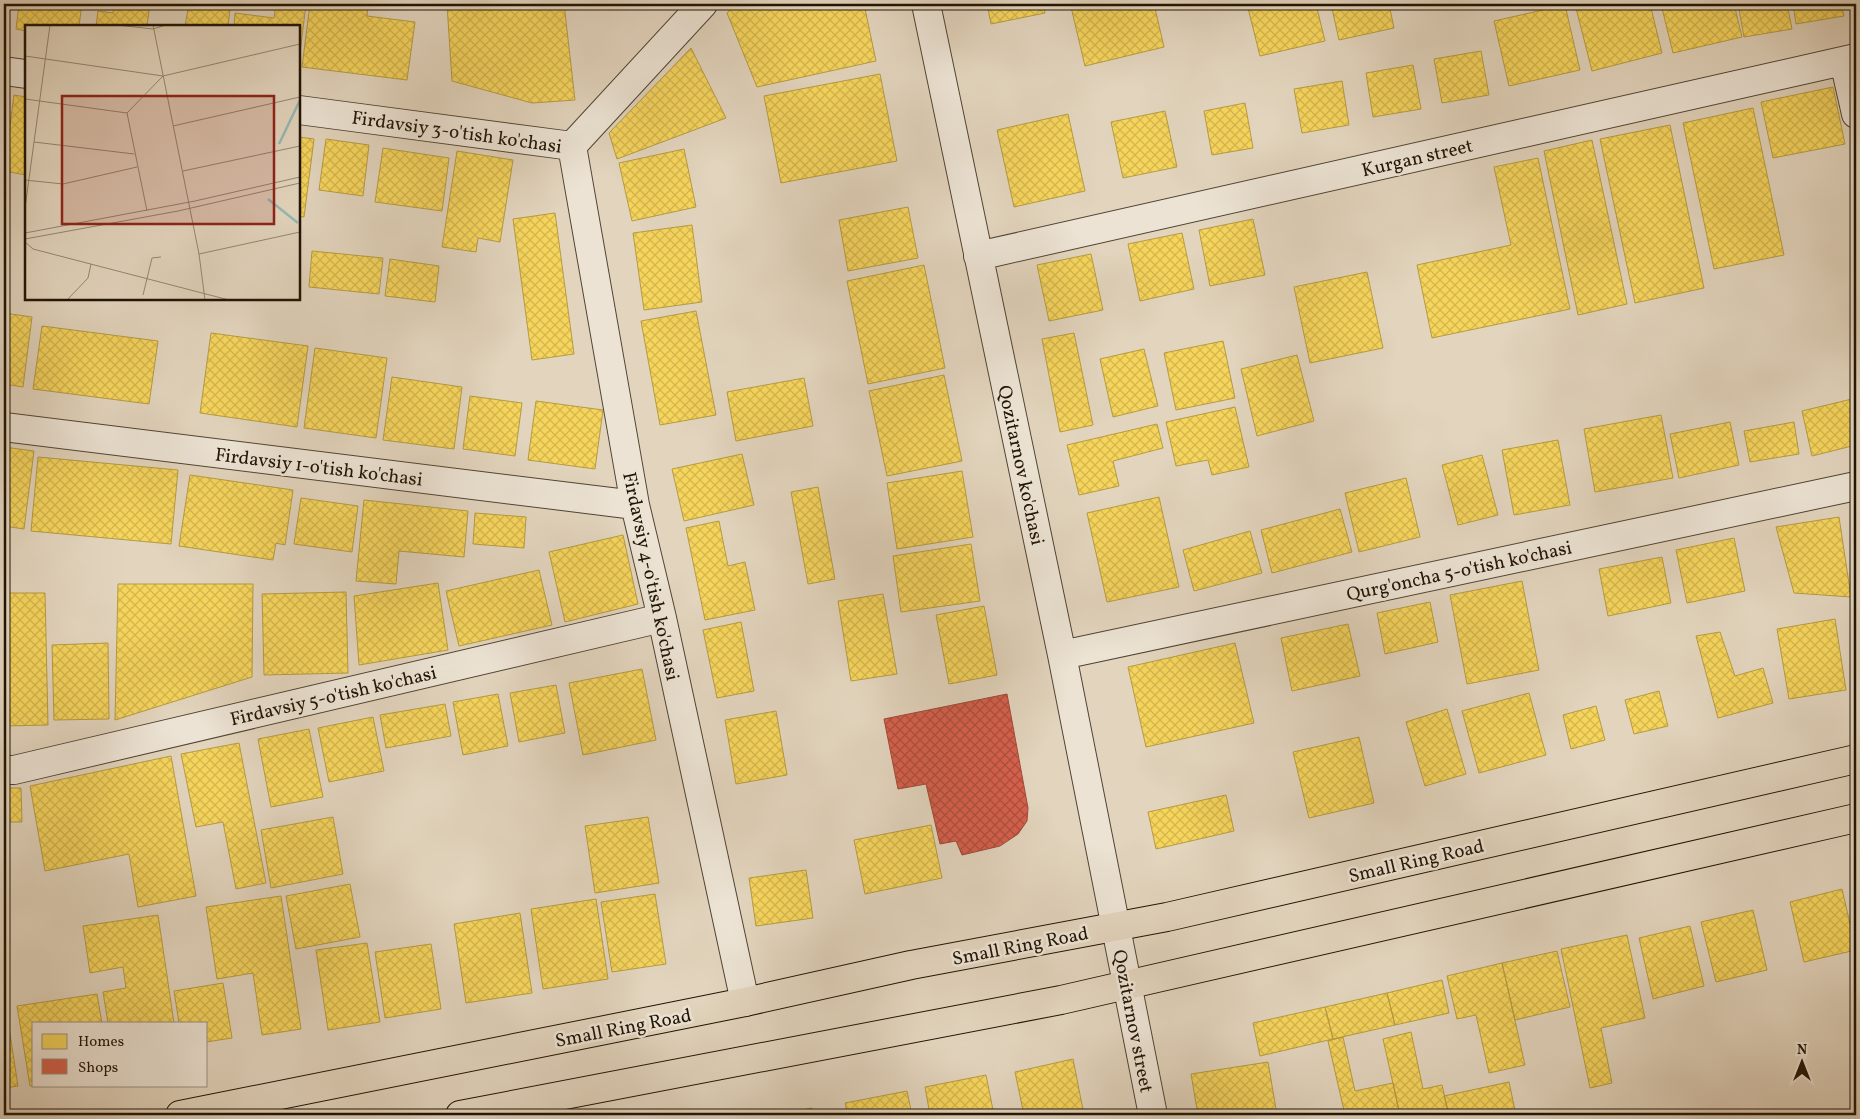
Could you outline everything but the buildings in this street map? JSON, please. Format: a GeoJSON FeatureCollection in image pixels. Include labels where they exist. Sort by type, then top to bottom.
{"type":"FeatureCollection","features":[{"type":"Feature","properties":{"kind":"highway","name":"Small Ring Road"},"geometry":{"type":"LineString","coordinates":[[180,1115],[745,1002],[911,965],[1116,927],[1222,905],[1856,759]]}},
{"type":"Feature","properties":{"kind":"highway"},"geometry":{"type":"LineString","coordinates":[[460,1115],[1020,1008],[1856,818]]}},
{"type":"Feature","properties":{"kind":"street","name":"Firdavsiy 3-o'tish ko'chasi"},"geometry":{"type":"LineString","coordinates":[[300,110],[572,146],[702,4]]}},
{"type":"Feature","properties":{"kind":"street","name":"Qozitarnov ko'chasi"},"geometry":{"type":"LineString","coordinates":[[926,4],[1062,655],[1116,927]]}},
{"type":"Feature","properties":{"kind":"street","name":"Kurgan street"},"geometry":{"type":"LineString","coordinates":[[978,256],[1850,60]]}},
{"type":"Feature","properties":{"kind":"street"},"geometry":{"type":"LineString","coordinates":[[1850,60],[1856,114]]}},
{"type":"Feature","properties":{"kind":"street"},"geometry":{"type":"LineString","coordinates":[[4,71],[25,74]]}},
{"type":"Feature","properties":{"kind":"street","name":"Firdavsiy 4-o'tish ko'chasi"},"geometry":{"type":"LineString","coordinates":[[572,146],[635,505],[662,618],[745,1002]]}},
{"type":"Feature","properties":{"kind":"street","name":"Firdavsiy 1-o'tish ko'chasi"},"geometry":{"type":"LineString","coordinates":[[4,427],[635,505]]}},
{"type":"Feature","properties":{"kind":"street","name":"Qurg'oncha 5-o'tish ko'chasi"},"geometry":{"type":"LineString","coordinates":[[1062,655],[1856,486]]}},
{"type":"Feature","properties":{"kind":"street","name":"Firdavsiy 5-o'tish ko'chasi"},"geometry":{"type":"LineString","coordinates":[[4,770],[14,770],[662,618]]}},
{"type":"Feature","properties":{"kind":"street","name":"Qozitarnov street"},"geometry":{"type":"LineString","coordinates":[[1116,927],[1153,1115]]}}]}
